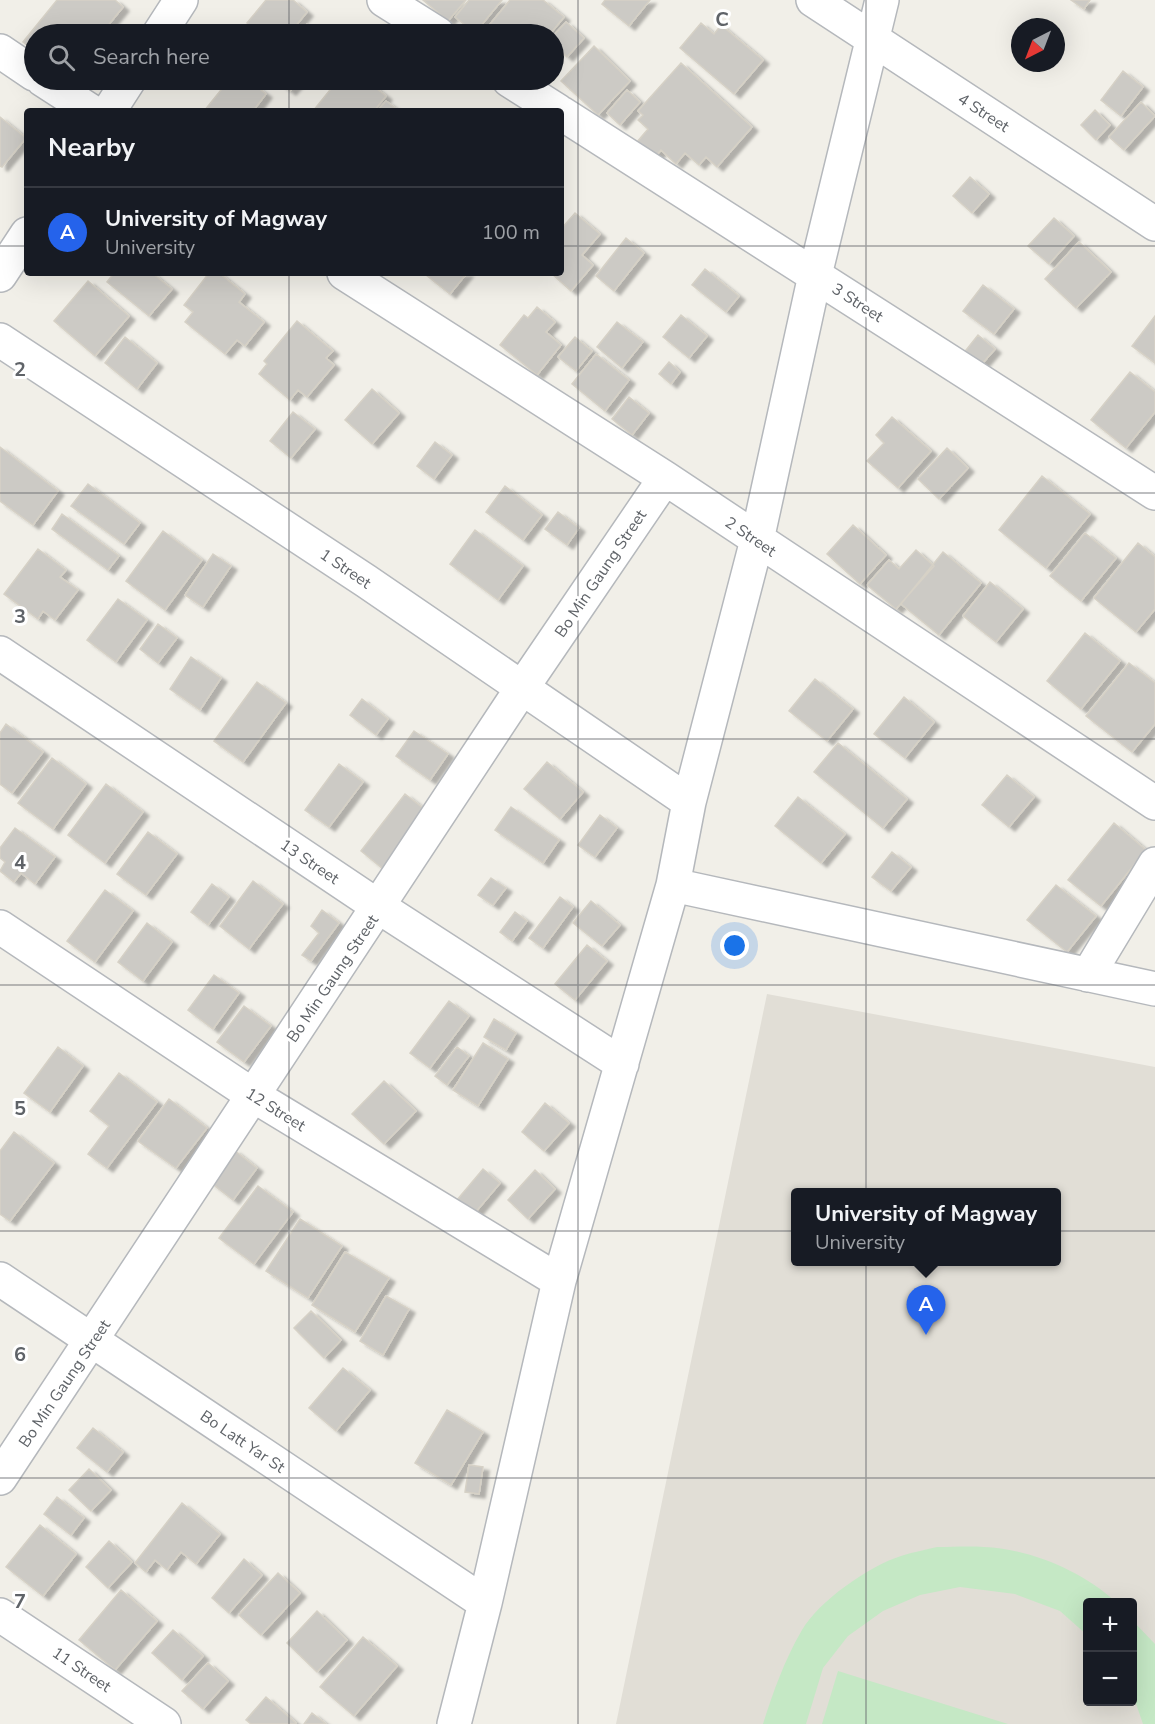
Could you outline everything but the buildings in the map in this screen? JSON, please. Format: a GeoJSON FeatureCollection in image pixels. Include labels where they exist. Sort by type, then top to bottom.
{"type":"FeatureCollection","features":[{"type":"Feature","properties":{"kind":"street"},"geometry":{"type":"LineString","coordinates":[[165,24],[181,0]]}},
{"type":"Feature","properties":{"kind":"street"},"geometry":{"type":"LineString","coordinates":[[384,0],[422,24]]}},
{"type":"Feature","properties":{"kind":"street","name":"4 Street"},"geometry":{"type":"LineString","coordinates":[[813,0],[1155,224]]}},
{"type":"Feature","properties":{"kind":"street"},"geometry":{"type":"LineString","coordinates":[[454,1724],[485,1603],[559,1281],[673,885],[689,802],[757,540],[815,275],[882,0]]}},
{"type":"Feature","properties":{"kind":"street"},"geometry":{"type":"LineString","coordinates":[[0,51],[24,67]]}},
{"type":"Feature","properties":{"kind":"street"},"geometry":{"type":"LineString","coordinates":[[58,90],[86,108]]}},
{"type":"Feature","properties":{"kind":"street"},"geometry":{"type":"LineString","coordinates":[[111,108],[123,90]]}},
{"type":"Feature","properties":{"kind":"street","name":"3 Street"},"geometry":{"type":"LineString","coordinates":[[525,90],[554,108]]}},
{"type":"Feature","properties":{"kind":"street","name":"3 Street"},"geometry":{"type":"LineString","coordinates":[[564,115],[1155,493]]}},
{"type":"Feature","properties":{"kind":"street"},"geometry":{"type":"LineString","coordinates":[[0,275],[24,239]]}},
{"type":"Feature","properties":{"kind":"street","name":"2 Street"},"geometry":{"type":"LineString","coordinates":[[349,276],[665,478],[1155,803]]}},
{"type":"Feature","properties":{"kind":"street","name":"1 Street"},"geometry":{"type":"LineString","coordinates":[[0,340],[366,581],[689,802]]}},
{"type":"Feature","properties":{"kind":"street","name":"Bo Min Gaung Street"},"geometry":{"type":"LineString","coordinates":[[0,1478],[379,908],[522,688],[665,478]]}},
{"type":"Feature","properties":{"kind":"street","name":"13 Street"},"geometry":{"type":"LineString","coordinates":[[0,653],[379,908],[622,1064]]}},
{"type":"Feature","properties":{"kind":"street"},"geometry":{"type":"LineString","coordinates":[[1088,975],[1155,864]]}},
{"type":"Feature","properties":{"kind":"street"},"geometry":{"type":"LineString","coordinates":[[673,885],[1155,989]]}},
{"type":"Feature","properties":{"kind":"street","name":"12 Street"},"geometry":{"type":"LineString","coordinates":[[0,927],[254,1096],[559,1281]]}},
{"type":"Feature","properties":{"kind":"street","name":"Bo Latt Yar St"},"geometry":{"type":"LineString","coordinates":[[0,1279],[485,1603]]}},
{"type":"Feature","properties":{"kind":"street","name":"11 Street"},"geometry":{"type":"LineString","coordinates":[[0,1615],[164,1724]]}},
{"type":"Feature","properties":{"kind":"shaded area"},"geometry":{"type":"Polygon","coordinates":[[[767,994],[1155,1067],[1155,1724],[616,1724],[767,994]]]}},
{"type":"Feature","properties":{"kind":"green space"},"geometry":{"type":"Polygon","coordinates":[[[937,1547],[978,1547],[1020,1552],[1072,1572],[1111,1598],[1083,1598],[1083,1631],[1060,1611],[1015,1594],[960,1587],[920,1595],[883,1611],[848,1636],[823,1668],[806,1724],[763,1724],[790,1652],[810,1619],[832,1596],[860,1576],[901,1556],[937,1547]]]}},
{"type":"Feature","properties":{"kind":"green space"},"geometry":{"type":"Polygon","coordinates":[[[1137,1625],[1155,1644],[1155,1724],[1143,1724],[1137,1706],[1137,1625]]]}},
{"type":"Feature","properties":{"kind":"green space"},"geometry":{"type":"Polygon","coordinates":[[[838,1671],[1008,1724],[822,1724],[838,1671]]]}},
{"type":"Feature","properties":{"kind":"place","name":"University of Magway"},"geometry":{"type":"Point","coordinates":[926,1335]}}]}
